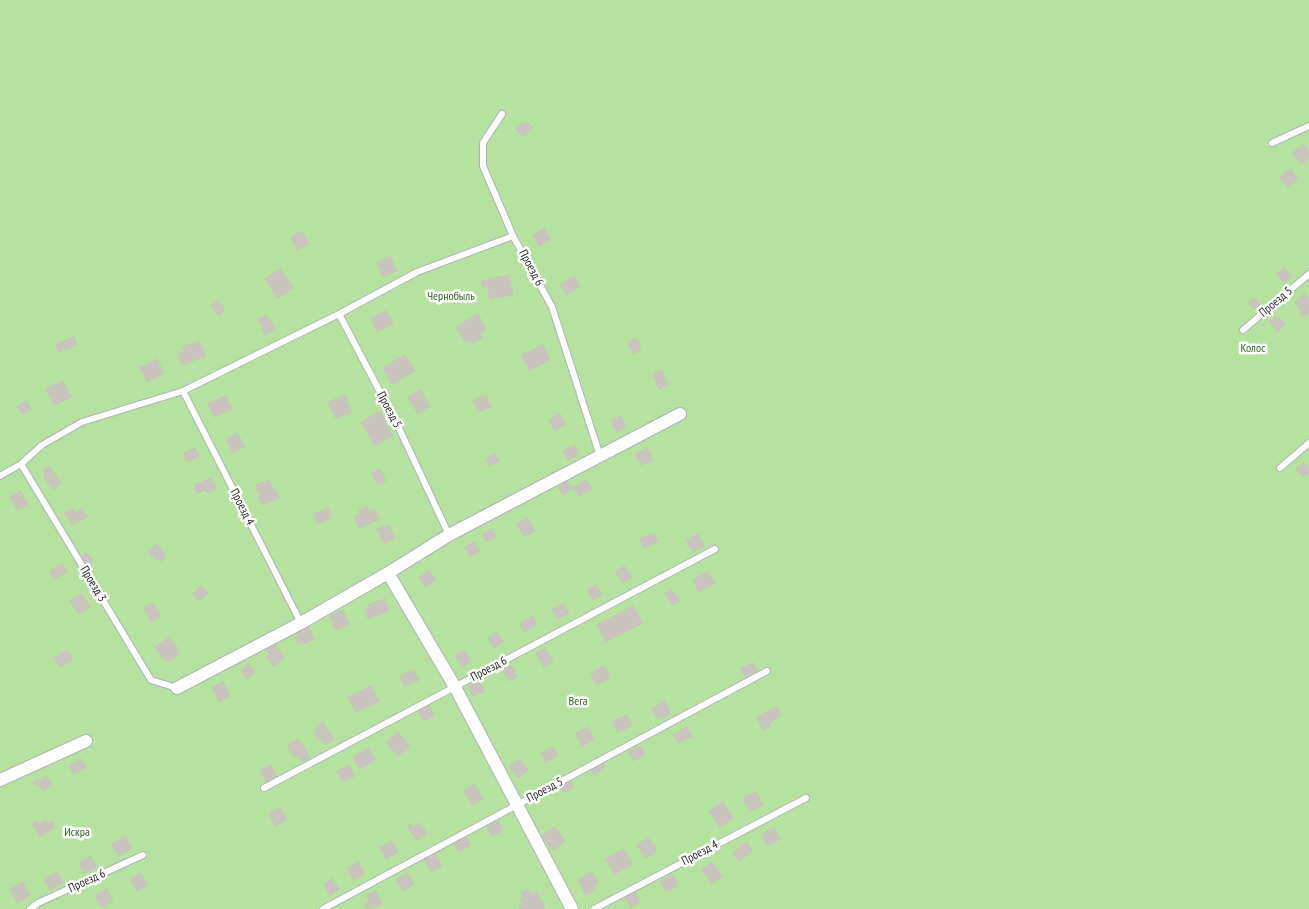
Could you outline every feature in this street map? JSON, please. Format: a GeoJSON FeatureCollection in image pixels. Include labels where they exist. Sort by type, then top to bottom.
{"type":"FeatureCollection","features":[{"type":"Feature","properties":{"kind":"street"},"geometry":{"type":"LineString","coordinates":[[177,688],[300,623],[388,573],[449,535],[680,414]]}},
{"type":"Feature","properties":{"kind":"street"},"geometry":{"type":"LineString","coordinates":[[388,573],[455,687],[572,909]]}},
{"type":"Feature","properties":{"kind":"street"},"geometry":{"type":"LineString","coordinates":[[0,780],[86,741]]}},
{"type":"Feature","properties":{"kind":"lane","name":"Проезд 6"},"geometry":{"type":"LineString","coordinates":[[502,114],[483,143],[483,166],[513,236],[552,307],[600,456]]}},
{"type":"Feature","properties":{"kind":"lane"},"geometry":{"type":"LineString","coordinates":[[1272,143],[1309,126]]}},
{"type":"Feature","properties":{"kind":"lane"},"geometry":{"type":"LineString","coordinates":[[0,476],[21,464],[42,445],[82,422],[182,391],[339,314],[417,272],[513,236]]}},
{"type":"Feature","properties":{"kind":"lane","name":"Проезд 5"},"geometry":{"type":"LineString","coordinates":[[1243,330],[1309,274]]}},
{"type":"Feature","properties":{"kind":"lane","name":"Проезд 5"},"geometry":{"type":"LineString","coordinates":[[339,314],[398,426],[449,535]]}},
{"type":"Feature","properties":{"kind":"lane","name":"Проезд 4"},"geometry":{"type":"LineString","coordinates":[[182,391],[300,623]]}},
{"type":"Feature","properties":{"kind":"lane"},"geometry":{"type":"LineString","coordinates":[[1280,468],[1309,443]]}},
{"type":"Feature","properties":{"kind":"lane","name":"Проезд 3"},"geometry":{"type":"LineString","coordinates":[[21,464],[151,680],[177,688]]}},
{"type":"Feature","properties":{"kind":"lane","name":"Проезд 6"},"geometry":{"type":"LineString","coordinates":[[264,788],[715,549]]}},
{"type":"Feature","properties":{"kind":"lane","name":"Проезд 5"},"geometry":{"type":"LineString","coordinates":[[323,909],[767,671]]}},
{"type":"Feature","properties":{"kind":"lane","name":"Проезд 4"},"geometry":{"type":"LineString","coordinates":[[594,909],[806,798]]}},
{"type":"Feature","properties":{"kind":"lane","name":"Проезд 6"},"geometry":{"type":"LineString","coordinates":[[30,909],[144,855]]}},
{"type":"Feature","properties":{"kind":"green space"},"geometry":{"type":"Polygon","coordinates":[[[0,0],[1309,0],[1309,909],[0,909],[0,0]]]}},
{"type":"Feature","properties":{"kind":"building"},"geometry":{"type":"Polygon","coordinates":[[[527,122],[533,128],[523,137],[515,129],[522,123],[524,125],[527,122]]]}},
{"type":"Feature","properties":{"kind":"building"},"geometry":{"type":"Polygon","coordinates":[[[1303,145],[1309,152],[1309,158],[1301,164],[1292,153],[1303,145]]]}},
{"type":"Feature","properties":{"kind":"building"},"geometry":{"type":"Polygon","coordinates":[[[1290,169],[1298,179],[1288,187],[1280,177],[1290,169]]]}},
{"type":"Feature","properties":{"kind":"building"},"geometry":{"type":"Polygon","coordinates":[[[544,228],[550,239],[539,246],[533,235],[544,228]]]}},
{"type":"Feature","properties":{"kind":"building"},"geometry":{"type":"Polygon","coordinates":[[[301,231],[309,243],[298,250],[290,238],[301,231]]]}},
{"type":"Feature","properties":{"kind":"building"},"geometry":{"type":"Polygon","coordinates":[[[390,256],[397,271],[383,277],[377,262],[390,256]]]}},
{"type":"Feature","properties":{"kind":"building"},"geometry":{"type":"Polygon","coordinates":[[[1284,268],[1292,277],[1284,283],[1277,274],[1284,268]]]}},
{"type":"Feature","properties":{"kind":"building"},"geometry":{"type":"Polygon","coordinates":[[[281,269],[293,288],[277,298],[265,278],[281,269]]]}},
{"type":"Feature","properties":{"kind":"building"},"geometry":{"type":"Polygon","coordinates":[[[509,275],[513,295],[490,299],[487,285],[482,286],[481,281],[509,275]]]}},
{"type":"Feature","properties":{"kind":"building"},"geometry":{"type":"Polygon","coordinates":[[[574,276],[580,286],[567,295],[560,285],[574,276]]]}},
{"type":"Feature","properties":{"kind":"building"},"geometry":{"type":"Polygon","coordinates":[[[1305,294],[1309,301],[1309,312],[1303,317],[1295,302],[1305,294]]]}},
{"type":"Feature","properties":{"kind":"building"},"geometry":{"type":"Polygon","coordinates":[[[1254,298],[1260,304],[1254,309],[1248,302],[1254,298]]]}},
{"type":"Feature","properties":{"kind":"building"},"geometry":{"type":"Polygon","coordinates":[[[218,300],[225,310],[218,315],[211,305],[218,300]]]}},
{"type":"Feature","properties":{"kind":"building"},"geometry":{"type":"Polygon","coordinates":[[[386,311],[393,324],[377,332],[371,318],[386,311]]]}},
{"type":"Feature","properties":{"kind":"building"},"geometry":{"type":"Polygon","coordinates":[[[478,314],[486,329],[479,333],[482,338],[472,343],[469,340],[465,341],[456,327],[478,314]]]}},
{"type":"Feature","properties":{"kind":"building"},"geometry":{"type":"Polygon","coordinates":[[[266,315],[276,329],[266,335],[258,320],[266,315]]]}},
{"type":"Feature","properties":{"kind":"building"},"geometry":{"type":"Polygon","coordinates":[[[1277,316],[1285,325],[1277,332],[1270,322],[1277,316]]]}},
{"type":"Feature","properties":{"kind":"building"},"geometry":{"type":"Polygon","coordinates":[[[74,337],[77,345],[58,352],[56,344],[74,337]]]}},
{"type":"Feature","properties":{"kind":"building"},"geometry":{"type":"Polygon","coordinates":[[[636,338],[641,350],[633,354],[628,342],[636,338]]]}},
{"type":"Feature","properties":{"kind":"building"},"geometry":{"type":"Polygon","coordinates":[[[199,341],[205,356],[182,365],[178,354],[184,352],[182,347],[199,341]]]}},
{"type":"Feature","properties":{"kind":"building"},"geometry":{"type":"Polygon","coordinates":[[[543,345],[550,360],[529,370],[522,355],[543,345]]]}},
{"type":"Feature","properties":{"kind":"building"},"geometry":{"type":"Polygon","coordinates":[[[405,355],[415,371],[392,384],[383,368],[405,355]]]}},
{"type":"Feature","properties":{"kind":"building"},"geometry":{"type":"Polygon","coordinates":[[[157,359],[164,373],[147,382],[140,368],[157,359]]]}},
{"type":"Feature","properties":{"kind":"building"},"geometry":{"type":"Polygon","coordinates":[[[662,370],[668,385],[659,389],[653,374],[662,370]]]}},
{"type":"Feature","properties":{"kind":"building"},"geometry":{"type":"Polygon","coordinates":[[[63,381],[71,397],[54,405],[46,389],[63,381]]]}},
{"type":"Feature","properties":{"kind":"building"},"geometry":{"type":"Polygon","coordinates":[[[420,390],[430,406],[418,414],[408,397],[420,390]]]}},
{"type":"Feature","properties":{"kind":"building"},"geometry":{"type":"Polygon","coordinates":[[[345,395],[351,412],[335,418],[328,402],[345,395]]]}},
{"type":"Feature","properties":{"kind":"building"},"geometry":{"type":"Polygon","coordinates":[[[486,395],[491,407],[478,412],[473,400],[486,395]]]}},
{"type":"Feature","properties":{"kind":"building"},"geometry":{"type":"Polygon","coordinates":[[[226,396],[232,409],[214,417],[208,403],[226,396]]]}},
{"type":"Feature","properties":{"kind":"building"},"geometry":{"type":"Polygon","coordinates":[[[26,401],[31,409],[22,414],[17,406],[26,401]]]}},
{"type":"Feature","properties":{"kind":"building"},"geometry":{"type":"Polygon","coordinates":[[[380,411],[393,436],[375,446],[361,422],[380,411]]]}},
{"type":"Feature","properties":{"kind":"building"},"geometry":{"type":"Polygon","coordinates":[[[560,414],[566,424],[555,431],[549,420],[560,414]]]}},
{"type":"Feature","properties":{"kind":"building"},"geometry":{"type":"Polygon","coordinates":[[[621,416],[626,427],[616,432],[611,420],[621,416]]]}},
{"type":"Feature","properties":{"kind":"building"},"geometry":{"type":"Polygon","coordinates":[[[237,433],[245,446],[233,453],[226,439],[237,433]]]}},
{"type":"Feature","properties":{"kind":"building"},"geometry":{"type":"Polygon","coordinates":[[[574,445],[579,454],[568,460],[563,451],[574,445]]]}},
{"type":"Feature","properties":{"kind":"building"},"geometry":{"type":"Polygon","coordinates":[[[195,448],[199,457],[187,462],[184,453],[195,448]]]}},
{"type":"Feature","properties":{"kind":"building"},"geometry":{"type":"Polygon","coordinates":[[[647,448],[653,460],[641,465],[635,454],[647,448]]]}},
{"type":"Feature","properties":{"kind":"building"},"geometry":{"type":"Polygon","coordinates":[[[496,454],[499,461],[489,466],[486,459],[496,454]]]}},
{"type":"Feature","properties":{"kind":"building"},"geometry":{"type":"Polygon","coordinates":[[[1304,463],[1309,472],[1303,477],[1296,469],[1304,463]]]}},
{"type":"Feature","properties":{"kind":"building"},"geometry":{"type":"Polygon","coordinates":[[[49,466],[61,483],[53,490],[43,476],[45,474],[43,470],[49,466]]]}},
{"type":"Feature","properties":{"kind":"building"},"geometry":{"type":"Polygon","coordinates":[[[380,469],[386,481],[378,485],[372,473],[380,469]]]}},
{"type":"Feature","properties":{"kind":"building"},"geometry":{"type":"Polygon","coordinates":[[[212,478],[216,489],[207,493],[206,490],[197,493],[194,485],[212,478]]]}},
{"type":"Feature","properties":{"kind":"building"},"geometry":{"type":"Polygon","coordinates":[[[269,480],[273,489],[259,494],[256,485],[269,480]]]}},
{"type":"Feature","properties":{"kind":"building"},"geometry":{"type":"Polygon","coordinates":[[[586,480],[592,488],[580,497],[573,488],[586,480]]]}},
{"type":"Feature","properties":{"kind":"building"},"geometry":{"type":"Polygon","coordinates":[[[567,481],[573,488],[564,495],[559,488],[567,481]]]}},
{"type":"Feature","properties":{"kind":"building"},"geometry":{"type":"Polygon","coordinates":[[[275,489],[279,498],[262,505],[258,496],[275,489]]]}},
{"type":"Feature","properties":{"kind":"building"},"geometry":{"type":"Polygon","coordinates":[[[20,491],[28,504],[18,510],[10,498],[20,491]]]}},
{"type":"Feature","properties":{"kind":"building"},"geometry":{"type":"Polygon","coordinates":[[[367,507],[369,512],[375,509],[379,519],[359,528],[354,516],[360,514],[359,510],[367,507]]]}},
{"type":"Feature","properties":{"kind":"building"},"geometry":{"type":"Polygon","coordinates":[[[328,508],[331,518],[317,524],[313,514],[328,508]]]}},
{"type":"Feature","properties":{"kind":"building"},"geometry":{"type":"Polygon","coordinates":[[[73,509],[76,513],[82,509],[87,517],[72,525],[65,513],[73,509]]]}},
{"type":"Feature","properties":{"kind":"building"},"geometry":{"type":"Polygon","coordinates":[[[528,518],[535,531],[524,537],[517,524],[528,518]]]}},
{"type":"Feature","properties":{"kind":"building"},"geometry":{"type":"Polygon","coordinates":[[[389,525],[395,539],[383,543],[377,529],[389,525]]]}},
{"type":"Feature","properties":{"kind":"building"},"geometry":{"type":"Polygon","coordinates":[[[492,529],[496,537],[486,542],[482,534],[492,529]]]}},
{"type":"Feature","properties":{"kind":"building"},"geometry":{"type":"Polygon","coordinates":[[[654,533],[658,542],[644,548],[640,539],[654,533]]]}},
{"type":"Feature","properties":{"kind":"building"},"geometry":{"type":"Polygon","coordinates":[[[698,534],[704,546],[693,552],[686,540],[698,534]]]}},
{"type":"Feature","properties":{"kind":"building"},"geometry":{"type":"Polygon","coordinates":[[[475,542],[480,551],[470,557],[465,547],[475,542]]]}},
{"type":"Feature","properties":{"kind":"building"},"geometry":{"type":"Polygon","coordinates":[[[157,544],[165,554],[163,556],[165,558],[160,562],[148,551],[157,544]]]}},
{"type":"Feature","properties":{"kind":"building"},"geometry":{"type":"Polygon","coordinates":[[[86,553],[94,560],[88,566],[80,558],[86,553]]]}},
{"type":"Feature","properties":{"kind":"building"},"geometry":{"type":"Polygon","coordinates":[[[62,564],[67,572],[54,579],[50,571],[62,564]]]}},
{"type":"Feature","properties":{"kind":"building"},"geometry":{"type":"Polygon","coordinates":[[[624,566],[632,577],[623,583],[615,572],[624,566]]]}},
{"type":"Feature","properties":{"kind":"building"},"geometry":{"type":"Polygon","coordinates":[[[429,570],[436,580],[426,587],[419,578],[429,570]]]}},
{"type":"Feature","properties":{"kind":"building"},"geometry":{"type":"Polygon","coordinates":[[[708,572],[715,583],[699,592],[693,580],[708,572]]]}},
{"type":"Feature","properties":{"kind":"building"},"geometry":{"type":"Polygon","coordinates":[[[596,585],[602,595],[593,600],[587,590],[596,585]]]}},
{"type":"Feature","properties":{"kind":"building"},"geometry":{"type":"Polygon","coordinates":[[[201,586],[208,593],[199,601],[193,594],[201,586]]]}},
{"type":"Feature","properties":{"kind":"building"},"geometry":{"type":"Polygon","coordinates":[[[671,589],[680,601],[673,605],[665,594],[671,589]]]}},
{"type":"Feature","properties":{"kind":"building"},"geometry":{"type":"Polygon","coordinates":[[[82,594],[90,607],[78,614],[70,601],[82,594]]]}},
{"type":"Feature","properties":{"kind":"building"},"geometry":{"type":"Polygon","coordinates":[[[384,599],[389,611],[368,619],[365,610],[369,609],[368,605],[384,599]]]}},
{"type":"Feature","properties":{"kind":"building"},"geometry":{"type":"Polygon","coordinates":[[[153,603],[161,616],[152,622],[144,608],[153,603]]]}},
{"type":"Feature","properties":{"kind":"building"},"geometry":{"type":"Polygon","coordinates":[[[564,604],[569,613],[557,619],[552,609],[564,604]]]}},
{"type":"Feature","properties":{"kind":"building"},"geometry":{"type":"Polygon","coordinates":[[[633,606],[642,623],[606,642],[597,625],[633,606]]]}},
{"type":"Feature","properties":{"kind":"building"},"geometry":{"type":"Polygon","coordinates":[[[343,610],[349,624],[336,630],[330,616],[343,610]]]}},
{"type":"Feature","properties":{"kind":"building"},"geometry":{"type":"Polygon","coordinates":[[[533,616],[537,624],[524,632],[520,623],[533,616]]]}},
{"type":"Feature","properties":{"kind":"building"},"geometry":{"type":"Polygon","coordinates":[[[308,626],[314,639],[304,644],[303,641],[298,644],[295,638],[299,636],[296,632],[308,626]]]}},
{"type":"Feature","properties":{"kind":"building"},"geometry":{"type":"Polygon","coordinates":[[[497,632],[503,642],[494,648],[488,638],[497,632]]]}},
{"type":"Feature","properties":{"kind":"building"},"geometry":{"type":"Polygon","coordinates":[[[170,637],[178,649],[176,651],[179,655],[168,662],[165,658],[163,659],[155,647],[170,637]]]}},
{"type":"Feature","properties":{"kind":"building"},"geometry":{"type":"Polygon","coordinates":[[[273,642],[284,658],[273,666],[266,657],[269,654],[265,648],[273,642]]]}},
{"type":"Feature","properties":{"kind":"building"},"geometry":{"type":"Polygon","coordinates":[[[545,648],[553,662],[544,667],[536,653],[545,648]]]}},
{"type":"Feature","properties":{"kind":"building"},"geometry":{"type":"Polygon","coordinates":[[[67,650],[73,659],[60,667],[54,658],[67,650]]]}},
{"type":"Feature","properties":{"kind":"building"},"geometry":{"type":"Polygon","coordinates":[[[465,650],[471,662],[462,667],[455,655],[465,650]]]}},
{"type":"Feature","properties":{"kind":"building"},"geometry":{"type":"Polygon","coordinates":[[[753,663],[758,673],[746,678],[741,668],[753,663]]]}},
{"type":"Feature","properties":{"kind":"building"},"geometry":{"type":"Polygon","coordinates":[[[249,664],[255,673],[247,679],[241,670],[249,664]]]}},
{"type":"Feature","properties":{"kind":"building"},"geometry":{"type":"Polygon","coordinates":[[[512,665],[517,677],[508,681],[503,670],[512,665]]]}},
{"type":"Feature","properties":{"kind":"building"},"geometry":{"type":"Polygon","coordinates":[[[604,666],[610,678],[597,685],[591,673],[604,666]]]}},
{"type":"Feature","properties":{"kind":"building"},"geometry":{"type":"Polygon","coordinates":[[[414,670],[419,680],[405,686],[400,676],[414,670]]]}},
{"type":"Feature","properties":{"kind":"building"},"geometry":{"type":"Polygon","coordinates":[[[223,682],[230,696],[219,702],[212,688],[223,682]]]}},
{"type":"Feature","properties":{"kind":"building"},"geometry":{"type":"Polygon","coordinates":[[[480,682],[484,692],[472,696],[469,686],[480,682]]]}},
{"type":"Feature","properties":{"kind":"building"},"geometry":{"type":"Polygon","coordinates":[[[371,686],[379,701],[356,712],[348,697],[371,686]]]}},
{"type":"Feature","properties":{"kind":"building"},"geometry":{"type":"Polygon","coordinates":[[[665,702],[671,714],[658,720],[652,708],[665,702]]]}},
{"type":"Feature","properties":{"kind":"building"},"geometry":{"type":"Polygon","coordinates":[[[429,704],[434,716],[423,721],[418,709],[429,704]]]}},
{"type":"Feature","properties":{"kind":"building"},"geometry":{"type":"Polygon","coordinates":[[[777,706],[781,716],[769,723],[770,726],[763,730],[757,717],[777,706]]]}},
{"type":"Feature","properties":{"kind":"building"},"geometry":{"type":"Polygon","coordinates":[[[627,715],[632,726],[617,732],[613,721],[627,715]]]}},
{"type":"Feature","properties":{"kind":"building"},"geometry":{"type":"Polygon","coordinates":[[[322,722],[334,739],[326,745],[321,738],[319,740],[315,735],[317,734],[314,729],[322,722]]]}},
{"type":"Feature","properties":{"kind":"building"},"geometry":{"type":"Polygon","coordinates":[[[588,727],[594,740],[582,746],[576,733],[588,727]]]}},
{"type":"Feature","properties":{"kind":"building"},"geometry":{"type":"Polygon","coordinates":[[[687,727],[692,736],[678,743],[673,734],[687,727]]]}},
{"type":"Feature","properties":{"kind":"building"},"geometry":{"type":"Polygon","coordinates":[[[398,732],[410,747],[398,756],[386,742],[398,732]]]}},
{"type":"Feature","properties":{"kind":"building"},"geometry":{"type":"Polygon","coordinates":[[[298,739],[310,757],[303,762],[298,755],[294,757],[287,746],[298,739]]]}},
{"type":"Feature","properties":{"kind":"building"},"geometry":{"type":"Polygon","coordinates":[[[641,746],[645,755],[633,761],[629,751],[641,746]]]}},
{"type":"Feature","properties":{"kind":"building"},"geometry":{"type":"Polygon","coordinates":[[[552,747],[558,755],[546,762],[541,754],[552,747]]]}},
{"type":"Feature","properties":{"kind":"building"},"geometry":{"type":"Polygon","coordinates":[[[368,748],[375,760],[360,769],[353,757],[368,748]]]}},
{"type":"Feature","properties":{"kind":"building"},"geometry":{"type":"Polygon","coordinates":[[[81,759],[86,767],[74,774],[69,766],[81,759]]]}},
{"type":"Feature","properties":{"kind":"building"},"geometry":{"type":"Polygon","coordinates":[[[520,759],[528,770],[518,778],[509,766],[520,759]]]}},
{"type":"Feature","properties":{"kind":"building"},"geometry":{"type":"Polygon","coordinates":[[[600,759],[605,767],[594,775],[589,766],[600,759]]]}},
{"type":"Feature","properties":{"kind":"building"},"geometry":{"type":"Polygon","coordinates":[[[271,765],[277,777],[267,783],[260,770],[271,765]]]}},
{"type":"Feature","properties":{"kind":"building"},"geometry":{"type":"Polygon","coordinates":[[[349,765],[355,776],[343,782],[337,771],[349,765]]]}},
{"type":"Feature","properties":{"kind":"building"},"geometry":{"type":"Polygon","coordinates":[[[46,776],[52,784],[43,791],[38,784],[36,786],[33,783],[38,779],[40,782],[46,776]]]}},
{"type":"Feature","properties":{"kind":"building"},"geometry":{"type":"Polygon","coordinates":[[[568,777],[574,787],[564,793],[558,783],[568,777]]]}},
{"type":"Feature","properties":{"kind":"building"},"geometry":{"type":"Polygon","coordinates":[[[474,784],[483,798],[473,805],[464,791],[474,784]]]}},
{"type":"Feature","properties":{"kind":"building"},"geometry":{"type":"Polygon","coordinates":[[[756,792],[763,805],[750,811],[743,798],[756,792]]]}},
{"type":"Feature","properties":{"kind":"building"},"geometry":{"type":"Polygon","coordinates":[[[723,802],[733,818],[720,827],[709,811],[723,802]]]}},
{"type":"Feature","properties":{"kind":"building"},"geometry":{"type":"Polygon","coordinates":[[[280,808],[287,820],[276,826],[269,814],[280,808]]]}},
{"type":"Feature","properties":{"kind":"building"},"geometry":{"type":"Polygon","coordinates":[[[46,820],[48,824],[52,822],[55,827],[40,837],[32,824],[37,821],[39,825],[46,820]]]}},
{"type":"Feature","properties":{"kind":"building"},"geometry":{"type":"Polygon","coordinates":[[[498,821],[503,830],[492,836],[487,827],[498,821]]]}},
{"type":"Feature","properties":{"kind":"building"},"geometry":{"type":"Polygon","coordinates":[[[419,823],[427,833],[417,840],[407,827],[411,824],[413,827],[419,823]]]}},
{"type":"Feature","properties":{"kind":"building"},"geometry":{"type":"Polygon","coordinates":[[[555,827],[565,841],[553,850],[542,836],[555,827]]]}},
{"type":"Feature","properties":{"kind":"building"},"geometry":{"type":"Polygon","coordinates":[[[774,828],[780,839],[767,846],[762,834],[774,828]]]}},
{"type":"Feature","properties":{"kind":"building"},"geometry":{"type":"Polygon","coordinates":[[[125,836],[132,848],[119,856],[111,844],[125,836]]]}},
{"type":"Feature","properties":{"kind":"building"},"geometry":{"type":"Polygon","coordinates":[[[465,836],[470,845],[459,852],[454,843],[465,836]]]}},
{"type":"Feature","properties":{"kind":"building"},"geometry":{"type":"Polygon","coordinates":[[[648,838],[657,850],[646,858],[637,845],[648,838]]]}},
{"type":"Feature","properties":{"kind":"building"},"geometry":{"type":"Polygon","coordinates":[[[392,841],[398,852],[386,859],[380,848],[392,841]]]}},
{"type":"Feature","properties":{"kind":"building"},"geometry":{"type":"Polygon","coordinates":[[[746,842],[753,850],[740,861],[733,853],[746,842]]]}},
{"type":"Feature","properties":{"kind":"building"},"geometry":{"type":"Polygon","coordinates":[[[624,849],[632,864],[615,874],[606,859],[624,849]]]}},
{"type":"Feature","properties":{"kind":"building"},"geometry":{"type":"Polygon","coordinates":[[[435,853],[442,866],[431,872],[424,859],[435,853]]]}},
{"type":"Feature","properties":{"kind":"building"},"geometry":{"type":"Polygon","coordinates":[[[91,856],[96,867],[84,873],[79,863],[91,856]]]}},
{"type":"Feature","properties":{"kind":"building"},"geometry":{"type":"Polygon","coordinates":[[[358,862],[364,874],[354,880],[347,868],[358,862]]]}},
{"type":"Feature","properties":{"kind":"building"},"geometry":{"type":"Polygon","coordinates":[[[712,862],[722,877],[712,884],[702,869],[712,862]]]}},
{"type":"Feature","properties":{"kind":"building"},"geometry":{"type":"Polygon","coordinates":[[[57,872],[63,883],[50,890],[44,879],[57,872]]]}},
{"type":"Feature","properties":{"kind":"building"},"geometry":{"type":"Polygon","coordinates":[[[592,872],[598,883],[594,885],[596,889],[586,895],[578,880],[592,872]]]}},
{"type":"Feature","properties":{"kind":"building"},"geometry":{"type":"Polygon","coordinates":[[[140,873],[148,885],[137,891],[130,879],[140,873]]]}},
{"type":"Feature","properties":{"kind":"building"},"geometry":{"type":"Polygon","coordinates":[[[407,873],[414,884],[404,891],[396,880],[407,873]]]}},
{"type":"Feature","properties":{"kind":"building"},"geometry":{"type":"Polygon","coordinates":[[[672,875],[678,886],[666,892],[660,881],[672,875]]]}},
{"type":"Feature","properties":{"kind":"building"},"geometry":{"type":"Polygon","coordinates":[[[332,879],[339,889],[330,895],[324,884],[332,879]]]}},
{"type":"Feature","properties":{"kind":"building"},"geometry":{"type":"Polygon","coordinates":[[[22,882],[30,895],[18,903],[10,890],[22,882]]]}},
{"type":"Feature","properties":{"kind":"building"},"geometry":{"type":"Polygon","coordinates":[[[107,889],[113,901],[101,907],[95,895],[107,889]]]}},
{"type":"Feature","properties":{"kind":"building"},"geometry":{"type":"Polygon","coordinates":[[[528,889],[531,894],[537,892],[545,909],[520,909],[519,907],[523,905],[520,898],[523,897],[521,892],[528,889]]]}},
{"type":"Feature","properties":{"kind":"building"},"geometry":{"type":"Polygon","coordinates":[[[376,891],[382,904],[368,909],[365,903],[369,902],[367,895],[376,891]]]}},
{"type":"Feature","properties":{"kind":"building"},"geometry":{"type":"Polygon","coordinates":[[[635,892],[640,902],[631,907],[625,897],[635,892]]]}},
{"type":"Feature","properties":{"kind":"park label","name":"Чернобыль"},"geometry":{"type":"Point","coordinates":[451,297]}},
{"type":"Feature","properties":{"kind":"park label","name":"Колос"},"geometry":{"type":"Point","coordinates":[1253,349]}},
{"type":"Feature","properties":{"kind":"park label","name":"Вега"},"geometry":{"type":"Point","coordinates":[578,702]}},
{"type":"Feature","properties":{"kind":"park label","name":"Искра"},"geometry":{"type":"Point","coordinates":[77,833]}}]}
